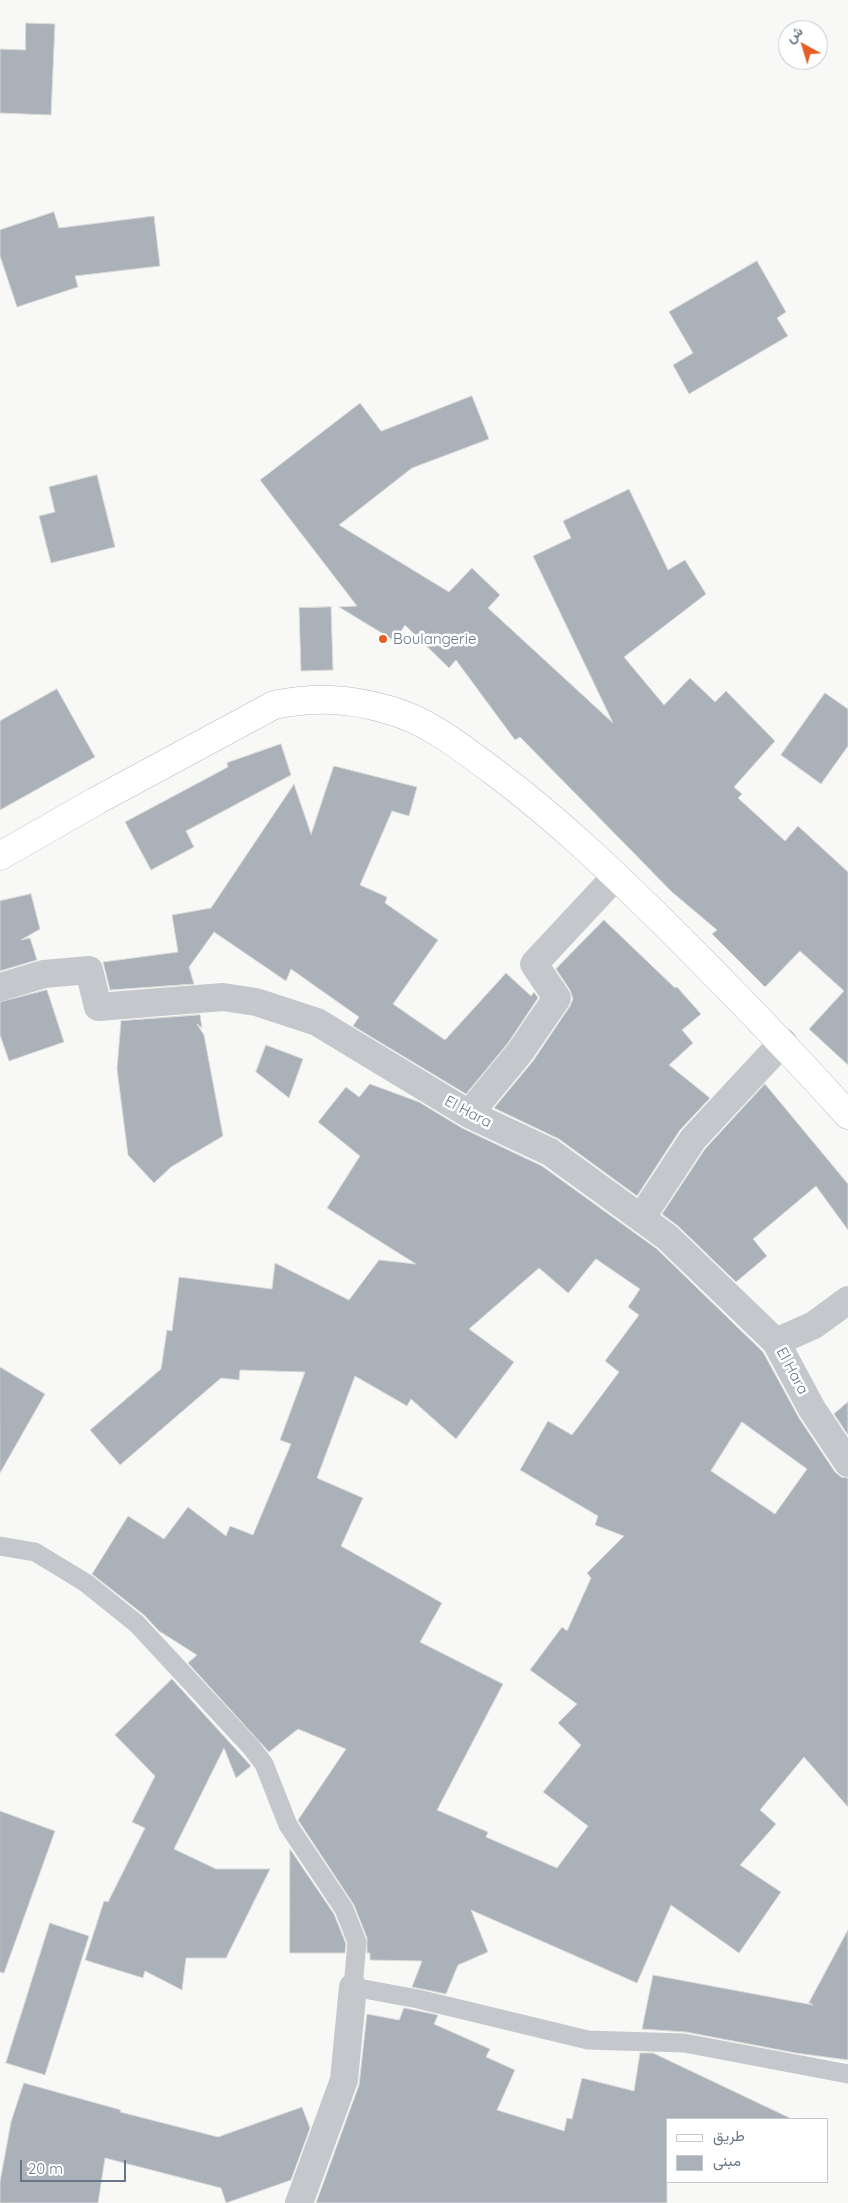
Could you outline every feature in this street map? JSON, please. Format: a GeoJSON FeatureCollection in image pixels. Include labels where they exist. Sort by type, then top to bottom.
{"type":"FeatureCollection","features":[{"type":"Feature","properties":{"kind":"main road"},"geometry":{"type":"LineString","coordinates":[[0,856],[96,801],[274,706],[306,699],[339,700],[390,710],[437,730],[534,802],[616,876],[783,1042],[848,1115]]}},
{"type":"Feature","properties":{"kind":"street"},"geometry":{"type":"LineString","coordinates":[[469,1114],[520,1052],[557,998],[534,964],[616,876]]}},
{"type":"Feature","properties":{"kind":"street","name":"El Hara"},"geometry":{"type":"LineString","coordinates":[[0,987],[44,974],[89,970],[98,1007],[224,997],[256,1002],[317,1022],[469,1114],[550,1152],[667,1237],[776,1342],[812,1409],[848,1463]]}},
{"type":"Feature","properties":{"kind":"street"},"geometry":{"type":"LineString","coordinates":[[641,1218],[693,1139],[783,1042]]}},
{"type":"Feature","properties":{"kind":"street"},"geometry":{"type":"LineString","coordinates":[[776,1342],[814,1325],[848,1300]]}},
{"type":"Feature","properties":{"kind":"street"},"geometry":{"type":"LineString","coordinates":[[299,2203],[344,2080],[353,1987]]}},
{"type":"Feature","properties":{"kind":"lane"},"geometry":{"type":"LineString","coordinates":[[0,1546],[35,1552],[93,1589],[137,1624],[252,1747],[264,1764],[288,1825],[344,1908],[357,1942],[353,1987],[418,1999],[588,2040],[684,2043],[848,2074]]}},
{"type":"Feature","properties":{"kind":"building"},"geometry":{"type":"Polygon","coordinates":[[[26,23],[55,24],[51,115],[0,113],[0,49],[25,50],[26,23]]]}},
{"type":"Feature","properties":{"kind":"building"},"geometry":{"type":"Polygon","coordinates":[[[54,212],[59,228],[154,216],[160,266],[75,276],[78,287],[17,307],[0,256],[0,230],[54,212]]]}},
{"type":"Feature","properties":{"kind":"building"},"geometry":{"type":"Polygon","coordinates":[[[757,261],[786,312],[777,318],[788,336],[689,394],[673,365],[693,353],[669,312],[757,261]]]}},
{"type":"Feature","properties":{"kind":"building"},"geometry":{"type":"Polygon","coordinates":[[[472,396],[489,439],[412,468],[339,525],[449,592],[472,568],[500,595],[488,608],[613,723],[533,556],[571,538],[563,521],[629,489],[668,570],[685,560],[706,594],[624,657],[664,705],[690,678],[715,702],[726,691],[775,741],[734,787],[742,794],[738,798],[785,841],[798,826],[848,872],[848,1065],[809,1029],[844,991],[800,951],[765,987],[712,934],[717,930],[672,892],[520,737],[515,740],[456,660],[449,668],[405,625],[395,641],[339,607],[357,606],[260,480],[360,403],[381,431],[472,396]]]}},
{"type":"Feature","properties":{"kind":"building"},"geometry":{"type":"Polygon","coordinates":[[[97,475],[115,547],[51,563],[39,516],[55,512],[49,487],[97,475]]]}},
{"type":"Feature","properties":{"kind":"building"},"geometry":{"type":"Polygon","coordinates":[[[331,607],[333,670],[301,671],[299,608],[331,607]]]}},
{"type":"Feature","properties":{"kind":"building"},"geometry":{"type":"Polygon","coordinates":[[[57,689],[95,757],[0,810],[0,721],[57,689]]]}},
{"type":"Feature","properties":{"kind":"building"},"geometry":{"type":"Polygon","coordinates":[[[825,693],[848,709],[848,746],[821,784],[781,755],[825,693]]]}},
{"type":"Feature","properties":{"kind":"building"},"geometry":{"type":"Polygon","coordinates":[[[281,744],[291,775],[186,831],[194,847],[151,870],[125,822],[228,767],[227,763],[281,744]]]}},
{"type":"Feature","properties":{"kind":"building"},"geometry":{"type":"Polygon","coordinates":[[[334,766],[417,787],[409,816],[392,811],[360,885],[387,897],[385,903],[438,940],[393,1004],[445,1040],[506,973],[531,996],[534,992],[538,998],[508,1043],[466,1094],[353,1026],[359,1017],[291,969],[286,981],[214,932],[189,967],[194,984],[110,990],[103,962],[178,952],[172,915],[211,908],[294,784],[311,834],[334,766]]]}},
{"type":"Feature","properties":{"kind":"building"},"geometry":{"type":"Polygon","coordinates":[[[31,894],[40,929],[21,940],[30,938],[37,960],[0,971],[0,901],[31,894]]]}},
{"type":"Feature","properties":{"kind":"building"},"geometry":{"type":"Polygon","coordinates":[[[604,920],[675,988],[677,987],[701,1014],[682,1030],[693,1043],[669,1065],[710,1098],[680,1130],[637,1196],[559,1139],[494,1108],[533,1061],[570,1006],[573,999],[570,990],[556,969],[604,920]]]}},
{"type":"Feature","properties":{"kind":"building"},"geometry":{"type":"Polygon","coordinates":[[[47,990],[64,1042],[9,1061],[0,1035],[0,1002],[47,990]]]}},
{"type":"Feature","properties":{"kind":"building"},"geometry":{"type":"Polygon","coordinates":[[[200,1015],[202,1028],[197,1024],[204,1035],[223,1136],[171,1167],[154,1183],[128,1155],[117,1069],[121,1021],[200,1015]]]}},
{"type":"Feature","properties":{"kind":"building"},"geometry":{"type":"Polygon","coordinates":[[[266,1045],[303,1059],[289,1098],[256,1072],[266,1045]]]}},
{"type":"Feature","properties":{"kind":"building"},"geometry":{"type":"Polygon","coordinates":[[[370,1084],[419,1102],[462,1128],[542,1166],[657,1249],[763,1352],[799,1418],[835,1472],[841,1477],[848,1478],[848,1807],[804,1757],[760,1810],[776,1824],[740,1865],[781,1892],[739,1953],[671,1905],[637,1983],[471,1910],[488,1952],[458,1965],[446,1994],[412,1987],[422,1961],[370,1960],[370,1953],[367,1953],[367,1938],[354,1905],[298,1820],[346,1749],[298,1729],[269,1752],[188,1663],[197,1655],[159,1631],[144,1615],[92,1574],[128,1516],[164,1539],[188,1507],[226,1536],[230,1526],[253,1535],[291,1444],[280,1440],[305,1372],[240,1370],[239,1380],[221,1378],[120,1465],[90,1430],[161,1369],[167,1330],[172,1331],[179,1277],[272,1289],[275,1263],[349,1300],[379,1260],[416,1264],[327,1208],[360,1156],[318,1122],[346,1087],[359,1097],[370,1084]],[[596,1259],[568,1293],[539,1268],[469,1329],[514,1362],[456,1439],[411,1399],[407,1406],[355,1376],[317,1478],[363,1498],[341,1546],[442,1603],[420,1642],[503,1684],[437,1810],[488,1832],[486,1837],[557,1868],[588,1826],[543,1792],[581,1745],[558,1723],[577,1704],[530,1670],[562,1627],[567,1631],[591,1578],[587,1573],[624,1536],[595,1525],[598,1516],[520,1470],[548,1421],[572,1435],[619,1372],[605,1361],[639,1315],[628,1307],[640,1289],[596,1259]],[[742,1422],[711,1471],[775,1514],[807,1469],[742,1422]]]}},
{"type":"Feature","properties":{"kind":"building"},"geometry":{"type":"Polygon","coordinates":[[[765,1084],[848,1184],[848,1230],[816,1186],[753,1239],[767,1256],[736,1282],[678,1226],[662,1214],[705,1149],[765,1084]]]}},
{"type":"Feature","properties":{"kind":"building"},"geometry":{"type":"Polygon","coordinates":[[[0,1367],[45,1394],[0,1473],[0,1367]]]}},
{"type":"Feature","properties":{"kind":"building"},"geometry":{"type":"Polygon","coordinates":[[[848,1402],[848,1435],[834,1414],[848,1402]]]}},
{"type":"Feature","properties":{"kind":"building"},"geometry":{"type":"Polygon","coordinates":[[[172,1679],[251,1766],[236,1778],[224,1748],[174,1849],[216,1869],[270,1869],[226,1958],[186,1958],[182,1990],[145,1971],[143,1978],[85,1960],[104,1901],[108,1902],[145,1828],[132,1822],[155,1776],[115,1735],[172,1679]]]}},
{"type":"Feature","properties":{"kind":"building"},"geometry":{"type":"Polygon","coordinates":[[[0,1811],[55,1831],[4,1973],[0,1972],[0,1811]]]}},
{"type":"Feature","properties":{"kind":"building"},"geometry":{"type":"Polygon","coordinates":[[[290,1849],[334,1914],[346,1944],[345,1953],[290,1953],[290,1849]]]}},
{"type":"Feature","properties":{"kind":"building"},"geometry":{"type":"Polygon","coordinates":[[[50,1923],[89,1936],[45,2075],[6,2063],[50,1923]]]}},
{"type":"Feature","properties":{"kind":"building"},"geometry":{"type":"Polygon","coordinates":[[[848,1930],[848,2060],[796,2053],[686,2032],[642,2029],[653,1975],[813,2005],[809,2003],[848,1930]]]}},
{"type":"Feature","properties":{"kind":"building"},"geometry":{"type":"Polygon","coordinates":[[[404,2008],[438,2015],[434,2024],[490,2049],[486,2057],[515,2070],[497,2110],[564,2131],[567,2118],[572,2119],[582,2078],[634,2091],[640,2053],[653,2053],[790,2118],[666,2118],[667,2203],[316,2203],[359,2085],[367,2014],[399,2020],[404,2008]]]}},
{"type":"Feature","properties":{"kind":"building"},"geometry":{"type":"Polygon","coordinates":[[[24,2083],[121,2110],[120,2112],[218,2137],[302,2107],[310,2128],[291,2180],[226,2203],[221,2188],[105,2158],[98,2203],[0,2203],[0,2182],[11,2122],[24,2083]]]}},
{"type":"Feature","properties":{"kind":"place","name":"Boulangerie"},"geometry":{"type":"Point","coordinates":[383,639]}}]}
